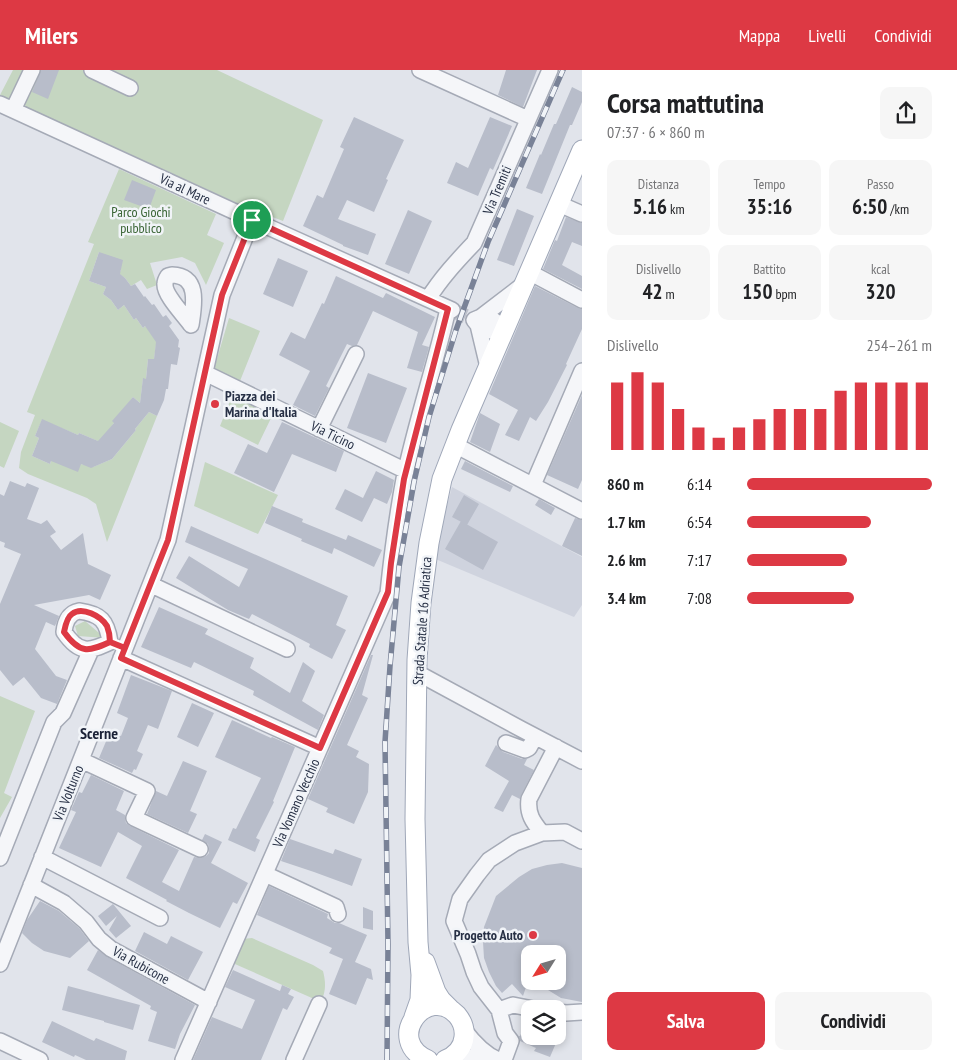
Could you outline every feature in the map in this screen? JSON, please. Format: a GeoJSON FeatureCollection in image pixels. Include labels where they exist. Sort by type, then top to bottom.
{"type":"FeatureCollection","features":[{"type":"Feature","properties":{"kind":"main road","name":"Strada Statale 16 Adriatica"},"geometry":{"type":"LineString","coordinates":[[411,1052],[408,1036],[409,1026],[420,1000],[421,976],[418,942],[415,819],[417,676],[421,603],[429,543],[442,479],[455,445],[582,150]]}},
{"type":"Feature","properties":{"kind":"main road","name":"Strada Statale 16 Adriatica"},"geometry":{"type":"LineString","coordinates":[[418,942],[436,992],[441,1000],[459,1018],[464,1030]]}},
{"type":"Feature","properties":{"kind":"main road"},"geometry":{"type":"LineString","coordinates":[[414,1017],[419,1011],[434,1006],[443,1006],[450,1010]]}},
{"type":"Feature","properties":{"kind":"main road"},"geometry":{"type":"LineString","coordinates":[[449,1058],[458,1051],[462,1044],[464,1030]]}},
{"type":"Feature","properties":{"kind":"main road"},"geometry":{"type":"LineString","coordinates":[[411,1052],[415,1052],[428,1060]]}},
{"type":"Feature","properties":{"kind":"street"},"geometry":{"type":"LineString","coordinates":[[7,107],[32,70]]}},
{"type":"Feature","properties":{"kind":"street"},"geometry":{"type":"LineString","coordinates":[[92,70],[130,88]]}},
{"type":"Feature","properties":{"kind":"street"},"geometry":{"type":"LineString","coordinates":[[420,70],[528,119]]}},
{"type":"Feature","properties":{"kind":"street","name":"Via Tremiti"},"geometry":{"type":"LineString","coordinates":[[428,299],[437,284],[474,243],[550,70]]}},
{"type":"Feature","properties":{"kind":"street","name":"Via al Mare"},"geometry":{"type":"LineString","coordinates":[[7,107],[450,310]]}},
{"type":"Feature","properties":{"kind":"street"},"geometry":{"type":"LineString","coordinates":[[559,204],[582,214]]}},
{"type":"Feature","properties":{"kind":"street","name":"Via Volturno"},"geometry":{"type":"LineString","coordinates":[[0,964],[168,540],[222,295],[252,220]]}},
{"type":"Feature","properties":{"kind":"street"},"geometry":{"type":"LineString","coordinates":[[479,321],[526,278],[582,300]]}},
{"type":"Feature","properties":{"kind":"street","name":"Via Vomano Vecchio"},"geometry":{"type":"LineString","coordinates":[[183,1060],[388,592],[406,471],[450,310]]}},
{"type":"Feature","properties":{"kind":"street"},"geometry":{"type":"LineString","coordinates":[[479,321],[489,318],[497,322],[504,330]]}},
{"type":"Feature","properties":{"kind":"street"},"geometry":{"type":"LineString","coordinates":[[479,321],[488,367]]}},
{"type":"Feature","properties":{"kind":"street"},"geometry":{"type":"LineString","coordinates":[[319,429],[356,354]]}},
{"type":"Feature","properties":{"kind":"street"},"geometry":{"type":"LineString","coordinates":[[532,485],[582,371]]}},
{"type":"Feature","properties":{"kind":"street","name":"Via Ticino"},"geometry":{"type":"LineString","coordinates":[[205,373],[406,471]]}},
{"type":"Feature","properties":{"kind":"street"},"geometry":{"type":"LineString","coordinates":[[455,445],[582,511]]}},
{"type":"Feature","properties":{"kind":"street"},"geometry":{"type":"LineString","coordinates":[[156,588],[287,650]]}},
{"type":"Feature","properties":{"kind":"street"},"geometry":{"type":"LineString","coordinates":[[110,642],[96,649],[80,648],[64,632],[70,615],[79,611],[95,614],[105,623],[110,642],[123,653],[320,748]]}},
{"type":"Feature","properties":{"kind":"street"},"geometry":{"type":"LineString","coordinates":[[0,858],[54,722],[63,713],[91,650]]}},
{"type":"Feature","properties":{"kind":"street"},"geometry":{"type":"LineString","coordinates":[[417,676],[425,677],[582,761]]}},
{"type":"Feature","properties":{"kind":"street"},"geometry":{"type":"LineString","coordinates":[[506,743],[524,750],[530,748],[535,737]]}},
{"type":"Feature","properties":{"kind":"street"},"geometry":{"type":"LineString","coordinates":[[542,833],[531,819],[528,806],[529,799],[556,747]]}},
{"type":"Feature","properties":{"kind":"street"},"geometry":{"type":"LineString","coordinates":[[81,760],[147,791],[134,818],[200,849]]}},
{"type":"Feature","properties":{"kind":"street"},"geometry":{"type":"LineString","coordinates":[[498,1059],[511,1041],[505,1033],[499,1010],[482,987],[474,972],[454,921],[460,899],[489,860],[515,843],[542,833],[564,832],[582,841]]}},
{"type":"Feature","properties":{"kind":"street"},"geometry":{"type":"LineString","coordinates":[[42,857],[160,918]]}},
{"type":"Feature","properties":{"kind":"street"},"geometry":{"type":"LineString","coordinates":[[265,874],[336,907],[338,914]]}},
{"type":"Feature","properties":{"kind":"street","name":"Via Rubicone"},"geometry":{"type":"LineString","coordinates":[[31,885],[64,903],[86,922],[111,949],[209,1002]]}},
{"type":"Feature","properties":{"kind":"street"},"geometry":{"type":"LineString","coordinates":[[294,1060],[319,1004]]}},
{"type":"Feature","properties":{"kind":"street"},"geometry":{"type":"LineString","coordinates":[[499,1010],[513,1004],[521,1006]]}},
{"type":"Feature","properties":{"kind":"street"},"geometry":{"type":"LineString","coordinates":[[566,1013],[582,1012]]}},
{"type":"Feature","properties":{"kind":"street"},"geometry":{"type":"LineString","coordinates":[[464,1030],[477,1046],[498,1059]]}},
{"type":"Feature","properties":{"kind":"street"},"geometry":{"type":"LineString","coordinates":[[0,1042],[40,1060]]}},
{"type":"Feature","properties":{"kind":"street"},"geometry":{"type":"LineString","coordinates":[[449,1058],[498,1059]]}},
{"type":"Feature","properties":{"kind":"shaded area"},"geometry":{"type":"Polygon","coordinates":[[[452,487],[582,557],[582,605],[574,617],[433,558],[452,487]]]}},
{"type":"Feature","properties":{"kind":"green space"},"geometry":{"type":"Polygon","coordinates":[[[13,70],[217,70],[323,120],[283,221],[241,205],[0,95],[13,70]]]}},
{"type":"Feature","properties":{"kind":"green space","name":"Parco Giochi pubblico"},"geometry":{"type":"Polygon","coordinates":[[[119,169],[216,214],[207,235],[224,243],[206,285],[195,263],[182,257],[150,263],[157,285],[147,289],[141,280],[131,286],[119,274],[121,270],[99,252],[89,281],[106,287],[103,294],[111,300],[118,310],[124,305],[134,320],[136,318],[143,328],[145,326],[174,347],[156,345],[154,359],[148,359],[146,379],[143,379],[140,403],[133,397],[100,442],[42,420],[35,436],[39,438],[32,456],[50,464],[55,451],[81,464],[93,467],[112,459],[149,412],[157,416],[107,542],[96,504],[87,498],[28,474],[19,468],[21,452],[35,415],[27,412],[94,244],[88,242],[119,169]]]}},
{"type":"Feature","properties":{"kind":"green space"},"geometry":{"type":"Polygon","coordinates":[[[229,318],[260,331],[240,381],[214,369],[229,318]]]}},
{"type":"Feature","properties":{"kind":"green space"},"geometry":{"type":"Polygon","coordinates":[[[234,391],[274,412],[258,445],[220,426],[234,391]]]}},
{"type":"Feature","properties":{"kind":"green space"},"geometry":{"type":"Polygon","coordinates":[[[0,422],[19,431],[4,468],[0,466],[0,422]]]}},
{"type":"Feature","properties":{"kind":"green space"},"geometry":{"type":"Polygon","coordinates":[[[205,462],[278,495],[258,534],[194,506],[205,462]]]}},
{"type":"Feature","properties":{"kind":"green space"},"geometry":{"type":"Polygon","coordinates":[[[85,621],[105,638],[78,636],[75,626],[85,621]]]}},
{"type":"Feature","properties":{"kind":"green space"},"geometry":{"type":"Polygon","coordinates":[[[0,696],[35,711],[4,793],[12,797],[0,818],[0,696]]]}},
{"type":"Feature","properties":{"kind":"green space"},"geometry":{"type":"Polygon","coordinates":[[[252,938],[323,971],[325,987],[321,1002],[228,961],[242,939],[252,938]]]}},
{"type":"Feature","properties":{"kind":"building"},"geometry":{"type":"Polygon","coordinates":[[[41,70],[59,70],[48,99],[32,92],[41,70]]]}},
{"type":"Feature","properties":{"kind":"building"},"geometry":{"type":"Polygon","coordinates":[[[506,70],[537,70],[523,107],[498,95],[506,70]]]}},
{"type":"Feature","properties":{"kind":"building"},"geometry":{"type":"Polygon","coordinates":[[[572,87],[582,92],[582,102],[572,125],[570,125],[542,194],[526,188],[572,87]]]}},
{"type":"Feature","properties":{"kind":"building"},"geometry":{"type":"Polygon","coordinates":[[[354,117],[404,140],[386,179],[388,180],[374,212],[347,200],[338,219],[376,234],[368,255],[343,246],[303,226],[317,195],[323,198],[344,149],[340,147],[354,117]]]}},
{"type":"Feature","properties":{"kind":"building"},"geometry":{"type":"Polygon","coordinates":[[[490,117],[512,126],[493,170],[490,168],[478,196],[447,183],[456,162],[468,168],[490,117]]]}},
{"type":"Feature","properties":{"kind":"building"},"geometry":{"type":"Polygon","coordinates":[[[132,180],[156,190],[149,209],[124,200],[132,180]]]}},
{"type":"Feature","properties":{"kind":"building"},"geometry":{"type":"Polygon","coordinates":[[[517,209],[534,216],[514,266],[497,260],[517,209]]]}},
{"type":"Feature","properties":{"kind":"building"},"geometry":{"type":"Polygon","coordinates":[[[408,210],[432,221],[409,274],[385,264],[408,210]]]}},
{"type":"Feature","properties":{"kind":"building"},"geometry":{"type":"Polygon","coordinates":[[[566,217],[582,223],[582,246],[572,242],[562,265],[582,276],[582,289],[543,269],[566,217]]]}},
{"type":"Feature","properties":{"kind":"building"},"geometry":{"type":"Polygon","coordinates":[[[99,252],[123,260],[120,274],[131,286],[135,284],[144,297],[152,305],[154,304],[163,317],[166,315],[172,323],[169,326],[179,340],[178,347],[180,348],[177,365],[171,364],[168,389],[166,389],[164,400],[157,416],[149,412],[112,459],[91,468],[81,464],[78,472],[51,461],[50,464],[32,456],[39,438],[35,436],[42,419],[78,435],[79,433],[98,441],[133,397],[140,403],[143,378],[146,379],[148,359],[154,359],[156,342],[145,326],[143,328],[136,318],[134,320],[124,305],[118,310],[111,300],[103,294],[106,287],[89,281],[99,252]]]}},
{"type":"Feature","properties":{"kind":"building"},"geometry":{"type":"Polygon","coordinates":[[[278,258],[308,271],[293,307],[263,294],[278,258]]]}},
{"type":"Feature","properties":{"kind":"building"},"geometry":{"type":"Polygon","coordinates":[[[336,276],[383,298],[386,293],[435,317],[422,345],[429,347],[422,372],[407,368],[418,332],[373,311],[357,345],[347,344],[326,386],[329,388],[315,416],[293,405],[310,371],[279,355],[291,332],[305,339],[322,303],[324,304],[336,276]]]}},
{"type":"Feature","properties":{"kind":"building"},"geometry":{"type":"Polygon","coordinates":[[[535,286],[582,309],[582,329],[567,365],[548,402],[536,421],[530,417],[519,441],[505,435],[518,410],[489,394],[535,286]]]}},
{"type":"Feature","properties":{"kind":"building"},"geometry":{"type":"Polygon","coordinates":[[[368,373],[407,388],[386,443],[347,428],[368,373]]]}},
{"type":"Feature","properties":{"kind":"building"},"geometry":{"type":"Polygon","coordinates":[[[582,395],[582,480],[578,489],[547,475],[582,395]]]}},
{"type":"Feature","properties":{"kind":"building"},"geometry":{"type":"Polygon","coordinates":[[[480,413],[500,424],[490,452],[470,442],[480,413]]]}},
{"type":"Feature","properties":{"kind":"building"},"geometry":{"type":"Polygon","coordinates":[[[282,422],[344,451],[336,472],[292,454],[274,492],[234,473],[248,444],[267,453],[282,422]]]}},
{"type":"Feature","properties":{"kind":"building"},"geometry":{"type":"Polygon","coordinates":[[[465,461],[513,486],[510,492],[461,469],[465,461]]]}},
{"type":"Feature","properties":{"kind":"building"},"geometry":{"type":"Polygon","coordinates":[[[376,471],[394,480],[387,504],[374,498],[362,522],[335,509],[345,489],[363,498],[376,471]]]}},
{"type":"Feature","properties":{"kind":"building"},"geometry":{"type":"Polygon","coordinates":[[[10,481],[25,487],[27,483],[39,488],[27,519],[41,524],[47,520],[56,532],[50,536],[61,550],[83,533],[88,564],[111,575],[100,600],[89,595],[34,605],[59,616],[55,626],[46,622],[35,649],[56,676],[67,680],[57,704],[41,698],[24,677],[13,686],[0,670],[0,604],[21,554],[4,547],[5,543],[0,541],[0,494],[4,496],[10,481]]]}},
{"type":"Feature","properties":{"kind":"building"},"geometry":{"type":"Polygon","coordinates":[[[464,495],[479,504],[467,525],[452,517],[464,495]]]}},
{"type":"Feature","properties":{"kind":"building"},"geometry":{"type":"Polygon","coordinates":[[[539,499],[555,508],[551,515],[535,505],[539,499]]]}},
{"type":"Feature","properties":{"kind":"building"},"geometry":{"type":"Polygon","coordinates":[[[272,506],[303,519],[302,522],[346,540],[348,535],[382,550],[374,567],[334,548],[332,554],[265,523],[272,506]]]}},
{"type":"Feature","properties":{"kind":"building"},"geometry":{"type":"Polygon","coordinates":[[[575,518],[582,520],[582,556],[562,546],[575,518]]]}},
{"type":"Feature","properties":{"kind":"building"},"geometry":{"type":"Polygon","coordinates":[[[461,521],[498,542],[483,570],[445,549],[461,521]]]}},
{"type":"Feature","properties":{"kind":"building"},"geometry":{"type":"Polygon","coordinates":[[[191,526],[348,596],[336,625],[346,630],[332,659],[309,647],[310,644],[252,614],[249,619],[228,610],[176,578],[189,556],[239,587],[248,569],[185,542],[191,526]]]}},
{"type":"Feature","properties":{"kind":"building"},"geometry":{"type":"Polygon","coordinates":[[[159,607],[208,629],[205,634],[254,658],[250,668],[290,693],[303,662],[315,671],[302,701],[324,715],[318,730],[253,695],[254,691],[194,662],[191,668],[141,647],[159,607]]]}},
{"type":"Feature","properties":{"kind":"building"},"geometry":{"type":"Polygon","coordinates":[[[371,655],[373,655],[362,695],[368,698],[347,745],[359,751],[356,757],[369,764],[368,792],[354,824],[326,812],[328,808],[308,799],[371,655]]]}},
{"type":"Feature","properties":{"kind":"building"},"geometry":{"type":"Polygon","coordinates":[[[131,675],[172,691],[158,729],[148,725],[137,751],[143,754],[136,770],[134,769],[132,773],[99,758],[110,732],[121,736],[128,718],[117,713],[131,675]]]}},
{"type":"Feature","properties":{"kind":"building"},"geometry":{"type":"Polygon","coordinates":[[[192,703],[214,713],[198,747],[177,737],[192,703]]]}},
{"type":"Feature","properties":{"kind":"building"},"geometry":{"type":"Polygon","coordinates":[[[232,720],[295,747],[274,802],[256,838],[260,840],[255,852],[228,840],[233,828],[236,829],[261,778],[215,757],[232,720]]]}},
{"type":"Feature","properties":{"kind":"building"},"geometry":{"type":"Polygon","coordinates":[[[496,745],[503,752],[527,759],[524,765],[534,770],[520,799],[512,795],[503,812],[494,808],[509,781],[485,766],[496,745]]]}},
{"type":"Feature","properties":{"kind":"building"},"geometry":{"type":"Polygon","coordinates":[[[183,761],[207,771],[190,811],[197,814],[188,833],[147,814],[156,791],[167,796],[183,761]]]}},
{"type":"Feature","properties":{"kind":"building"},"geometry":{"type":"Polygon","coordinates":[[[91,775],[124,791],[116,810],[125,815],[126,823],[179,850],[162,882],[179,891],[194,857],[201,858],[209,853],[208,844],[202,840],[205,834],[222,842],[211,863],[248,883],[237,904],[233,902],[220,928],[166,901],[126,878],[142,846],[118,832],[101,867],[59,848],[76,812],[71,810],[79,792],[82,793],[91,775]]]}},
{"type":"Feature","properties":{"kind":"building"},"geometry":{"type":"Polygon","coordinates":[[[290,839],[333,854],[335,849],[362,859],[352,886],[281,861],[290,839]]]}},
{"type":"Feature","properties":{"kind":"building","name":"Progetto Auto"},"geometry":{"type":"Polygon","coordinates":[[[562,863],[582,868],[582,1002],[561,998],[548,990],[566,990],[566,945],[521,945],[521,990],[525,990],[523,996],[512,984],[502,993],[496,986],[484,958],[484,927],[496,896],[532,869],[562,863]]]}},
{"type":"Feature","properties":{"kind":"building"},"geometry":{"type":"Polygon","coordinates":[[[269,886],[328,914],[327,918],[335,923],[367,935],[355,962],[371,969],[373,980],[367,978],[356,1005],[329,994],[343,959],[329,953],[332,948],[257,915],[269,886]]]}},
{"type":"Feature","properties":{"kind":"building"},"geometry":{"type":"Polygon","coordinates":[[[40,901],[59,911],[79,928],[89,941],[70,958],[44,951],[22,933],[27,920],[40,901]]]}},
{"type":"Feature","properties":{"kind":"building"},"geometry":{"type":"Polygon","coordinates":[[[113,904],[131,926],[116,938],[109,930],[117,916],[106,926],[98,916],[113,904]]]}},
{"type":"Feature","properties":{"kind":"building"},"geometry":{"type":"Polygon","coordinates":[[[363,907],[373,911],[373,930],[363,928],[363,907]]]}},
{"type":"Feature","properties":{"kind":"building"},"geometry":{"type":"Polygon","coordinates":[[[144,932],[167,944],[171,936],[203,952],[188,980],[135,951],[144,932]]]}},
{"type":"Feature","properties":{"kind":"building"},"geometry":{"type":"Polygon","coordinates":[[[98,950],[107,957],[195,1005],[180,1034],[175,1049],[148,1041],[157,1012],[150,1009],[151,1006],[87,970],[98,950]]]}},
{"type":"Feature","properties":{"kind":"building"},"geometry":{"type":"Polygon","coordinates":[[[233,970],[280,991],[282,985],[291,989],[288,994],[294,997],[287,1010],[283,1008],[261,1060],[193,1060],[212,1017],[242,1029],[255,1000],[225,987],[233,970]]]}},
{"type":"Feature","properties":{"kind":"building"},"geometry":{"type":"Polygon","coordinates":[[[68,986],[140,1005],[133,1030],[62,1010],[68,986]]]}},
{"type":"Feature","properties":{"kind":"building"},"geometry":{"type":"Polygon","coordinates":[[[52,1021],[94,1041],[96,1038],[127,1051],[125,1060],[86,1060],[75,1055],[74,1057],[42,1042],[52,1021]]]}},
{"type":"Feature","properties":{"kind":"building"},"geometry":{"type":"Polygon","coordinates":[[[529,1045],[555,1045],[550,1057],[534,1051],[536,1048],[529,1045]]]}},
{"type":"Feature","properties":{"kind":"tunnel"},"geometry":{"type":"LineString","coordinates":[[452,310],[474,320]]}},
{"type":"Feature","properties":{"kind":"railway"},"geometry":{"type":"LineString","coordinates":[[387,1060],[388,944],[385,742],[399,567],[414,482],[429,417],[456,330],[488,242],[563,70]]}},
{"type":"Feature","properties":{"kind":"place","name":"Piazza dei Marina d'Italia"},"geometry":{"type":"Point","coordinates":[215,404]}},
{"type":"Feature","properties":{"kind":"place","name":"Progetto Auto"},"geometry":{"type":"Point","coordinates":[533,935]}},
{"type":"Feature","properties":{"kind":"district","name":"Scerne"},"geometry":{"type":"Point","coordinates":[99,733]}},
{"type":"Feature","properties":{"kind":"route"},"geometry":{"type":"LineString","coordinates":[[252,220],[222,295],[168,540],[125,648],[110,642],[96,649],[80,648],[64,632],[70,615],[74,612],[95,614],[107,627],[110,642],[125,648],[121,658],[320,748],[388,592],[404,479],[448,309],[252,220]]}}]}
